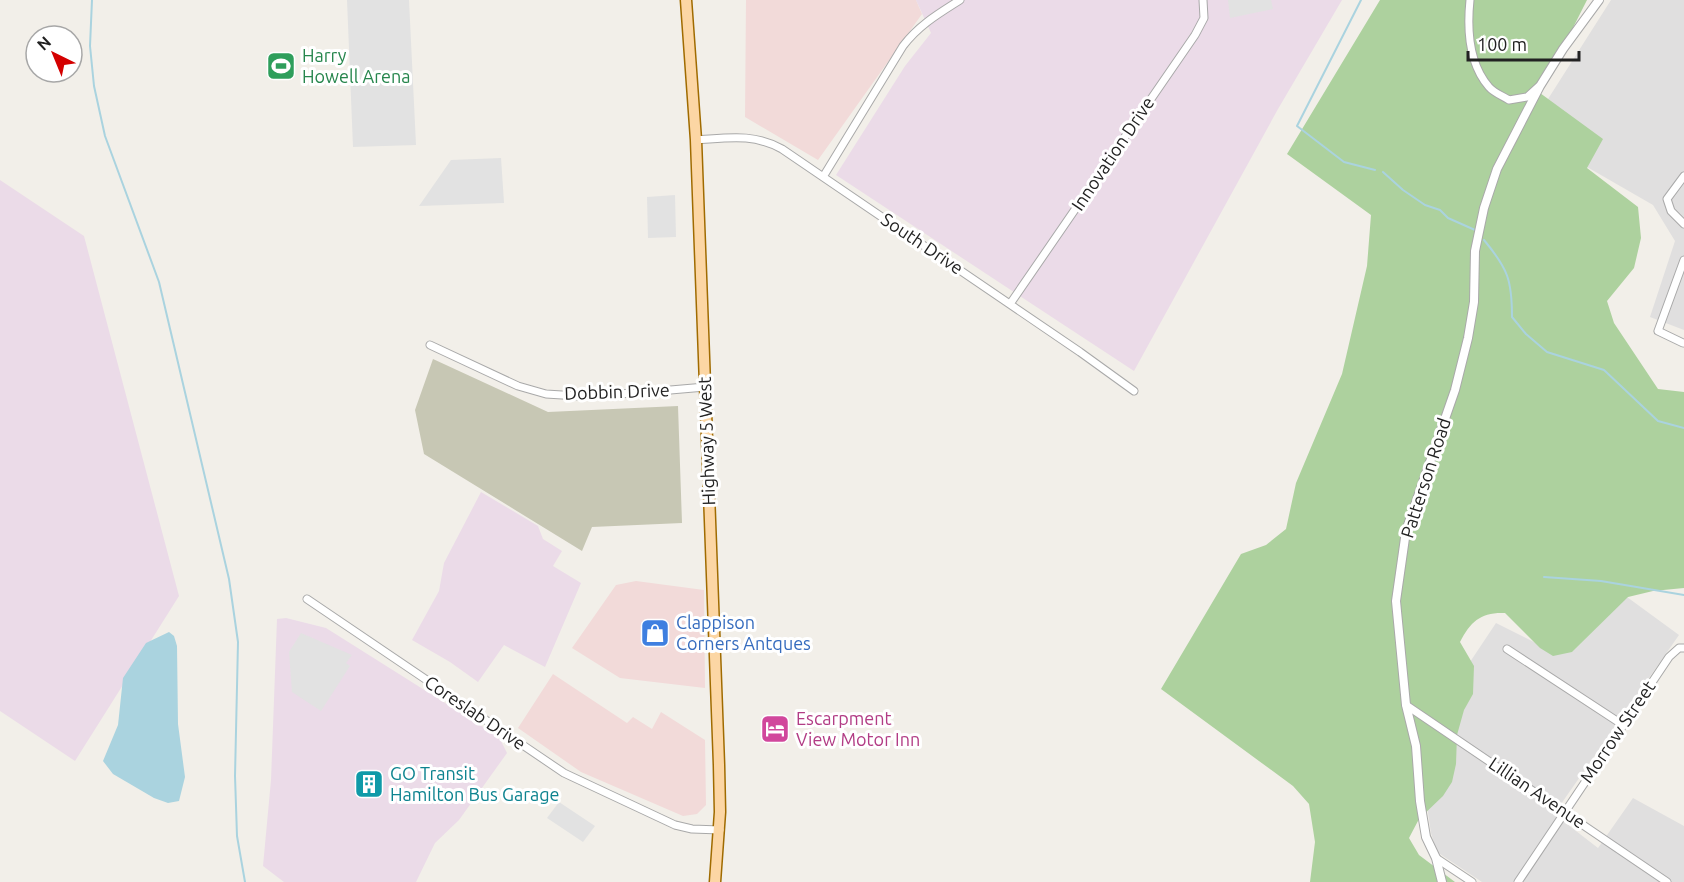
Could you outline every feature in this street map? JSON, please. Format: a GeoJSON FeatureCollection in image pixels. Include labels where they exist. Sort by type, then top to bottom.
{"type":"FeatureCollection","features":[{"type":"Feature","properties":{"kind":"main road","name":"Highway 5 West"},"geometry":{"type":"LineString","coordinates":[[686,0],[696,140],[719,765],[720,830],[715,882]]}},
{"type":"Feature","properties":{"kind":"street"},"geometry":{"type":"LineString","coordinates":[[823,177],[903,46],[915,31],[932,17],[960,0]]}},
{"type":"Feature","properties":{"kind":"street","name":"Innovation Drive"},"geometry":{"type":"LineString","coordinates":[[1010,304],[1195,35],[1204,18],[1203,0]]}},
{"type":"Feature","properties":{"kind":"street"},"geometry":{"type":"LineString","coordinates":[[1470,0],[1468,17],[1470,44],[1479,69],[1490,88],[1509,100],[1527,97],[1540,86]]}},
{"type":"Feature","properties":{"kind":"street","name":"Patterson Road"},"geometry":{"type":"LineString","coordinates":[[1442,882],[1436,858],[1426,837],[1420,801],[1416,746],[1406,705],[1396,601],[1406,531],[1455,390],[1474,302],[1476,251],[1484,208],[1497,169],[1540,86],[1599,0]]}},
{"type":"Feature","properties":{"kind":"street","name":"South Drive"},"geometry":{"type":"LineString","coordinates":[[696,140],[746,137],[766,141],[1010,304],[1134,391]]}},
{"type":"Feature","properties":{"kind":"street"},"geometry":{"type":"LineString","coordinates":[[1684,176],[1667,200],[1671,211],[1684,224]]}},
{"type":"Feature","properties":{"kind":"street"},"geometry":{"type":"LineString","coordinates":[[1683,343],[1658,331],[1684,260]]}},
{"type":"Feature","properties":{"kind":"street","name":"Dobbin Drive"},"geometry":{"type":"LineString","coordinates":[[430,345],[518,386],[546,394],[578,396],[705,387]]}},
{"type":"Feature","properties":{"kind":"street","name":"Coreslab Drive"},"geometry":{"type":"LineString","coordinates":[[307,599],[445,694],[574,778],[675,825],[692,829],[720,830]]}},
{"type":"Feature","properties":{"kind":"street","name":"Morrow Street"},"geometry":{"type":"LineString","coordinates":[[1518,882],[1669,657],[1679,648],[1684,648]]}},
{"type":"Feature","properties":{"kind":"street"},"geometry":{"type":"LineString","coordinates":[[1507,649],[1623,725]]}},
{"type":"Feature","properties":{"kind":"street","name":"Lillian Avenue"},"geometry":{"type":"LineString","coordinates":[[1406,705],[1667,882]]}},
{"type":"Feature","properties":{"kind":"street"},"geometry":{"type":"LineString","coordinates":[[1436,858],[1472,882]]}},
{"type":"Feature","properties":{"kind":"shaded area"},"geometry":{"type":"Polygon","coordinates":[[[347,0],[409,0],[416,145],[353,147],[347,0]]]}},
{"type":"Feature","properties":{"kind":"shaded area"},"geometry":{"type":"Polygon","coordinates":[[[746,0],[916,0],[922,14],[818,160],[745,117],[746,0]]]}},
{"type":"Feature","properties":{"kind":"shaded area"},"geometry":{"type":"Polygon","coordinates":[[[916,0],[1342,0],[1278,109],[1134,371],[836,175],[905,66],[931,33],[916,0]]]}},
{"type":"Feature","properties":{"kind":"shaded area"},"geometry":{"type":"Polygon","coordinates":[[[1228,0],[1271,0],[1273,9],[1230,18],[1228,0]]]}},
{"type":"Feature","properties":{"kind":"shaded area"},"geometry":{"type":"Polygon","coordinates":[[[1611,0],[1684,0],[1684,330],[1650,317],[1675,241],[1653,205],[1587,167],[1548,99],[1611,0]]]}},
{"type":"Feature","properties":{"kind":"shaded area"},"geometry":{"type":"Polygon","coordinates":[[[501,158],[504,203],[419,206],[451,160],[501,158]]]}},
{"type":"Feature","properties":{"kind":"shaded area"},"geometry":{"type":"Polygon","coordinates":[[[0,180],[84,236],[179,596],[75,761],[0,711],[0,180]]]}},
{"type":"Feature","properties":{"kind":"shaded area"},"geometry":{"type":"Polygon","coordinates":[[[675,195],[676,237],[648,238],[647,197],[675,195]]]}},
{"type":"Feature","properties":{"kind":"shaded area"},"geometry":{"type":"Polygon","coordinates":[[[433,359],[548,412],[678,406],[682,523],[592,527],[582,551],[424,454],[415,410],[433,359]]]}},
{"type":"Feature","properties":{"kind":"shaded area"},"geometry":{"type":"Polygon","coordinates":[[[481,492],[538,526],[543,539],[562,551],[553,566],[581,583],[545,667],[504,645],[478,682],[450,662],[412,640],[439,591],[444,563],[481,492]]]}},
{"type":"Feature","properties":{"kind":"shaded area"},"geometry":{"type":"Polygon","coordinates":[[[636,581],[704,590],[705,688],[620,678],[572,648],[616,585],[636,581]]]}},
{"type":"Feature","properties":{"kind":"shaded area"},"geometry":{"type":"Polygon","coordinates":[[[1627,597],[1679,635],[1554,814],[1598,848],[1633,798],[1684,826],[1684,882],[1482,882],[1437,852],[1431,833],[1425,793],[1454,686],[1496,623],[1536,643],[1572,652],[1627,597]]]}},
{"type":"Feature","properties":{"kind":"shaded area"},"geometry":{"type":"Polygon","coordinates":[[[286,618],[326,628],[499,737],[507,753],[459,820],[435,843],[416,882],[284,882],[263,866],[271,780],[277,619],[286,618]]]}},
{"type":"Feature","properties":{"kind":"shaded area"},"geometry":{"type":"Polygon","coordinates":[[[301,633],[352,655],[346,663],[350,666],[321,711],[292,692],[289,652],[301,633]]]}},
{"type":"Feature","properties":{"kind":"shaded area"},"geometry":{"type":"Polygon","coordinates":[[[553,674],[627,723],[633,717],[652,729],[661,712],[705,740],[706,805],[697,814],[683,816],[581,772],[518,728],[553,674]]]}},
{"type":"Feature","properties":{"kind":"shaded area"},"geometry":{"type":"Polygon","coordinates":[[[559,802],[595,826],[583,842],[547,818],[559,802]]]}},
{"type":"Feature","properties":{"kind":"green space"},"geometry":{"type":"Polygon","coordinates":[[[1380,0],[1587,0],[1540,93],[1603,139],[1587,168],[1638,207],[1641,238],[1634,268],[1607,301],[1614,323],[1658,389],[1684,392],[1684,588],[1653,591],[1628,597],[1572,652],[1553,656],[1540,648],[1505,613],[1489,614],[1478,619],[1468,628],[1460,642],[1474,666],[1473,694],[1464,710],[1457,735],[1456,764],[1452,782],[1443,796],[1419,819],[1409,838],[1419,855],[1455,882],[1310,882],[1315,842],[1309,804],[1293,786],[1161,689],[1241,554],[1266,545],[1286,529],[1296,483],[1342,374],[1367,266],[1371,215],[1287,154],[1380,0]]]}},
{"type":"Feature","properties":{"kind":"water"},"geometry":{"type":"Polygon","coordinates":[[[169,632],[174,636],[177,646],[178,724],[185,777],[179,801],[168,803],[154,798],[113,774],[103,761],[118,725],[123,678],[146,643],[169,632]]]}},
{"type":"Feature","properties":{"kind":"waterway"},"geometry":{"type":"LineString","coordinates":[[92,0],[90,46],[94,86],[105,136],[159,282],[229,579],[238,642],[235,776],[237,836],[245,882]]}},
{"type":"Feature","properties":{"kind":"waterway"},"geometry":{"type":"LineString","coordinates":[[1361,0],[1297,126],[1344,162],[1375,170]]}},
{"type":"Feature","properties":{"kind":"waterway"},"geometry":{"type":"LineString","coordinates":[[1383,172],[1425,205],[1440,210],[1448,218],[1475,230]]}},
{"type":"Feature","properties":{"kind":"waterway"},"geometry":{"type":"LineString","coordinates":[[1484,240],[1503,267],[1511,293],[1512,317],[1526,334],[1547,352],[1604,370],[1658,421],[1684,428]]}},
{"type":"Feature","properties":{"kind":"waterway"},"geometry":{"type":"LineString","coordinates":[[1544,577],[1601,581],[1684,595]]}},
{"type":"Feature","properties":{"kind":"place","name":"Harry Howell Arena"},"geometry":{"type":"Point","coordinates":[281,66]}},
{"type":"Feature","properties":{"kind":"place","name":"Clappison Corners Antques"},"geometry":{"type":"Point","coordinates":[655,633]}},
{"type":"Feature","properties":{"kind":"place","name":"Escarpment View Motor Inn"},"geometry":{"type":"Point","coordinates":[775,729]}},
{"type":"Feature","properties":{"kind":"place","name":"GO Transit Hamilton Bus Garage"},"geometry":{"type":"Point","coordinates":[369,784]}}]}
